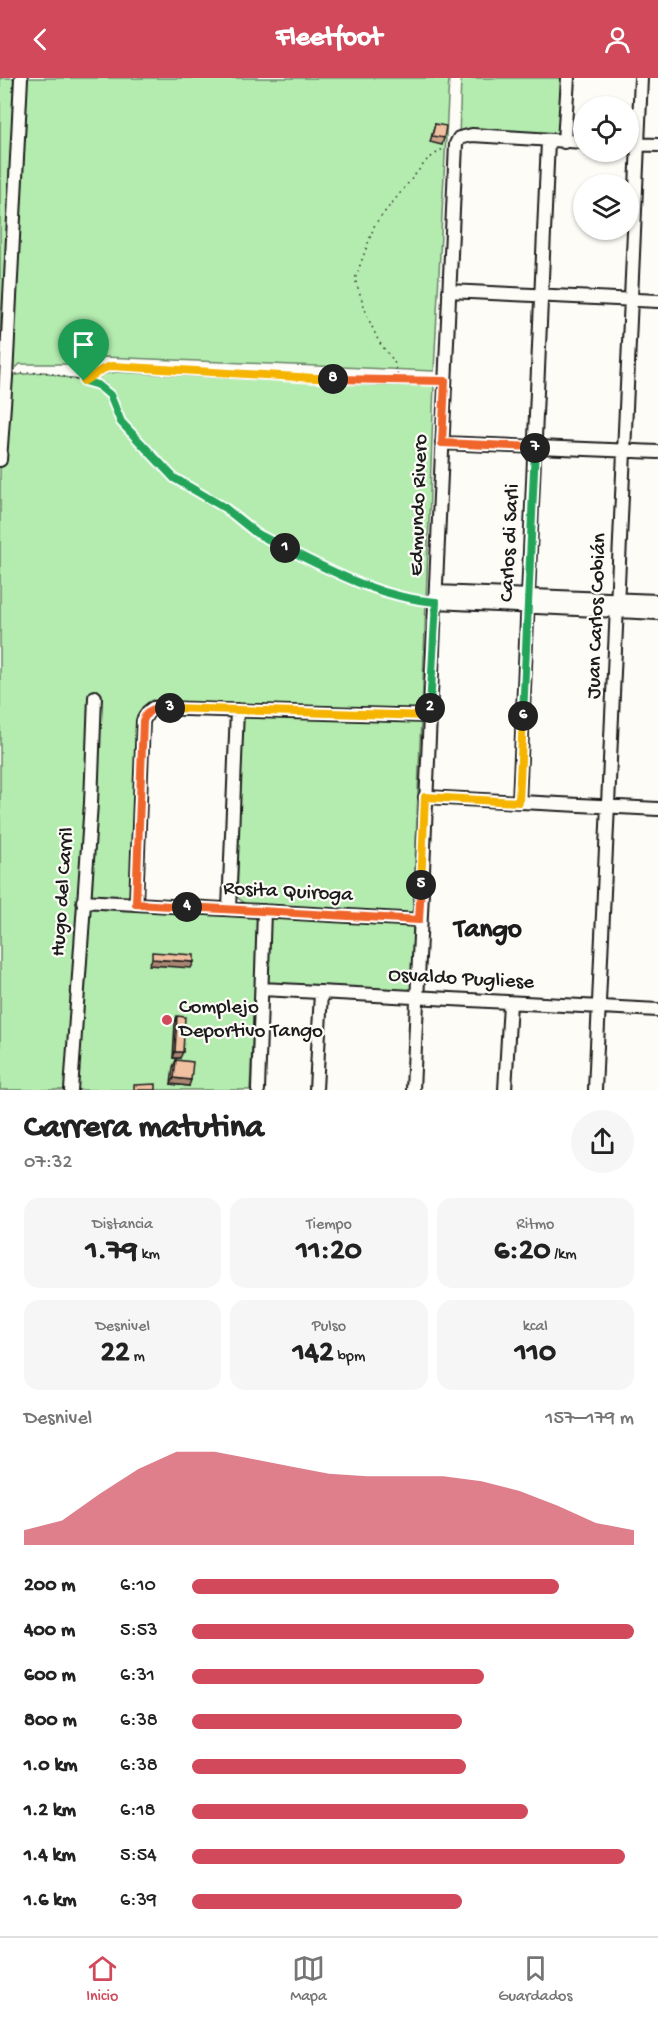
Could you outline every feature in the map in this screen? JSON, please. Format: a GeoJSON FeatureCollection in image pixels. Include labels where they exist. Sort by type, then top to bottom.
{"type":"FeatureCollection","features":[{"type":"Feature","properties":{"kind":"street"},"geometry":{"type":"LineString","coordinates":[[0,460],[21,78]]}},
{"type":"Feature","properties":{"kind":"street"},"geometry":{"type":"LineString","coordinates":[[564,142],[568,78]]}},
{"type":"Feature","properties":{"kind":"street","name":"Juan Carlos Cobián"},"geometry":{"type":"LineString","coordinates":[[639,96],[641,78]]}},
{"type":"Feature","properties":{"kind":"street"},"geometry":{"type":"LineString","coordinates":[[457,141],[472,135],[573,142]]}},
{"type":"Feature","properties":{"kind":"street","name":"Edmundo Rivero"},"geometry":{"type":"LineString","coordinates":[[413,1090],[419,920],[457,141]]}},
{"type":"Feature","properties":{"kind":"street","name":"Carlos di Sarli"},"geometry":{"type":"LineString","coordinates":[[519,802],[548,141]]}},
{"type":"Feature","properties":{"kind":"street"},"geometry":{"type":"LineString","coordinates":[[639,144],[658,145]]}},
{"type":"Feature","properties":{"kind":"street","name":"Juan Carlos Cobián"},"geometry":{"type":"LineString","coordinates":[[595,1090],[631,300],[633,162]]}},
{"type":"Feature","properties":{"kind":"street"},"geometry":{"type":"LineString","coordinates":[[449,291],[658,301]]}},
{"type":"Feature","properties":{"kind":"street"},"geometry":{"type":"LineString","coordinates":[[442,443],[658,452]]}},
{"type":"Feature","properties":{"kind":"street"},"geometry":{"type":"LineString","coordinates":[[436,597],[618,605],[658,602]]}},
{"type":"Feature","properties":{"kind":"street"},"geometry":{"type":"LineString","coordinates":[[618,605],[658,613]]}},
{"type":"Feature","properties":{"kind":"street","name":"Hugo del Carril"},"geometry":{"type":"LineString","coordinates":[[71,1090],[91,803],[95,697]]}},
{"type":"Feature","properties":{"kind":"street"},"geometry":{"type":"LineString","coordinates":[[136,904],[143,721],[148,712],[157,708],[429,716]]}},
{"type":"Feature","properties":{"kind":"street"},"geometry":{"type":"LineString","coordinates":[[229,909],[237,710]]}},
{"type":"Feature","properties":{"kind":"street"},"geometry":{"type":"LineString","coordinates":[[425,797],[658,809]]}},
{"type":"Feature","properties":{"kind":"street","name":"Rosita Quiroga"},"geometry":{"type":"LineString","coordinates":[[83,901],[419,920]]}},
{"type":"Feature","properties":{"kind":"street"},"geometry":{"type":"LineString","coordinates":[[258,1090],[264,911]]}},
{"type":"Feature","properties":{"kind":"street","name":"Osvaldo Pugliese"},"geometry":{"type":"LineString","coordinates":[[262,989],[658,1010]]}},
{"type":"Feature","properties":{"kind":"street"},"geometry":{"type":"LineString","coordinates":[[316,1090],[321,992]]}},
{"type":"Feature","properties":{"kind":"street"},"geometry":{"type":"LineString","coordinates":[[505,1090],[510,1002]]}},
{"type":"Feature","properties":{"kind":"path"},"geometry":{"type":"LineString","coordinates":[[399,381],[394,361],[379,342],[368,318],[355,279],[375,224],[426,160],[457,141]]}},
{"type":"Feature","properties":{"kind":"path"},"geometry":{"type":"LineString","coordinates":[[84,381],[101,368],[112,366],[399,381],[445,381]]}},
{"type":"Feature","properties":{"kind":"path"},"geometry":{"type":"LineString","coordinates":[[6,376],[44,372],[98,385],[110,395],[121,422],[174,478],[225,508],[256,533],[339,574],[386,593],[415,600],[436,597]]}},
{"type":"Feature","properties":{"kind":"green space"},"geometry":{"type":"Polygon","coordinates":[[[0,78],[449,78],[434,371],[104,357],[80,364],[20,364],[7,376],[44,372],[98,385],[108,394],[105,384],[96,380],[104,374],[117,372],[382,385],[434,384],[422,710],[152,700],[152,706],[145,710],[132,894],[129,897],[92,895],[88,890],[71,1090],[0,1090],[0,78]]]}},
{"type":"Feature","properties":{"kind":"green space"},"geometry":{"type":"Polygon","coordinates":[[[461,78],[568,78],[564,142],[459,138],[461,78]]]}},
{"type":"Feature","properties":{"kind":"green space"},"geometry":{"type":"Polygon","coordinates":[[[242,716],[421,720],[413,911],[410,914],[245,904],[237,897],[242,716]]]}},
{"type":"Feature","properties":{"kind":"green space","name":"Complejo Deportivo Tango"},"geometry":{"type":"Polygon","coordinates":[[[94,907],[254,916],[258,921],[250,1090],[78,1090],[88,910],[94,907]]]}},
{"type":"Feature","properties":{"kind":"green space"},"geometry":{"type":"Polygon","coordinates":[[[269,917],[411,925],[413,927],[412,988],[408,991],[269,983],[266,978],[269,917]]]}},
{"type":"Feature","properties":{"kind":"building"},"geometry":{"type":"Polygon","coordinates":[[[435,124],[446,126],[444,138],[432,136],[435,124]]]}},
{"type":"Feature","properties":{"kind":"building"},"geometry":{"type":"Polygon","coordinates":[[[152,952],[194,955],[194,962],[152,959],[152,952]]]}},
{"type":"Feature","properties":{"kind":"building"},"geometry":{"type":"Polygon","coordinates":[[[177,1016],[185,1017],[183,1052],[175,1052],[177,1016]]]}},
{"type":"Feature","properties":{"kind":"building"},"geometry":{"type":"Polygon","coordinates":[[[176,1060],[193,1062],[191,1080],[174,1078],[176,1060]]]}},
{"type":"Feature","properties":{"kind":"building"},"geometry":{"type":"Polygon","coordinates":[[[156,1084],[156,1090],[134,1090],[134,1085],[156,1084]]]}},
{"type":"Feature","properties":{"kind":"place","name":"Complejo Deportivo Tango"},"geometry":{"type":"Point","coordinates":[167,1020]}},
{"type":"Feature","properties":{"kind":"district","name":"Tango"},"geometry":{"type":"Point","coordinates":[488,931]}},
{"type":"Feature","properties":{"kind":"route"},"geometry":{"type":"LineString","coordinates":[[112,366],[314,378],[445,381],[442,443],[535,447],[519,802],[425,797],[419,920],[136,904],[143,721],[148,712],[157,708],[429,716],[436,602],[386,593],[339,574],[256,533],[225,508],[174,478],[121,422],[110,395],[98,385],[84,381],[101,368],[112,366]]}}]}
